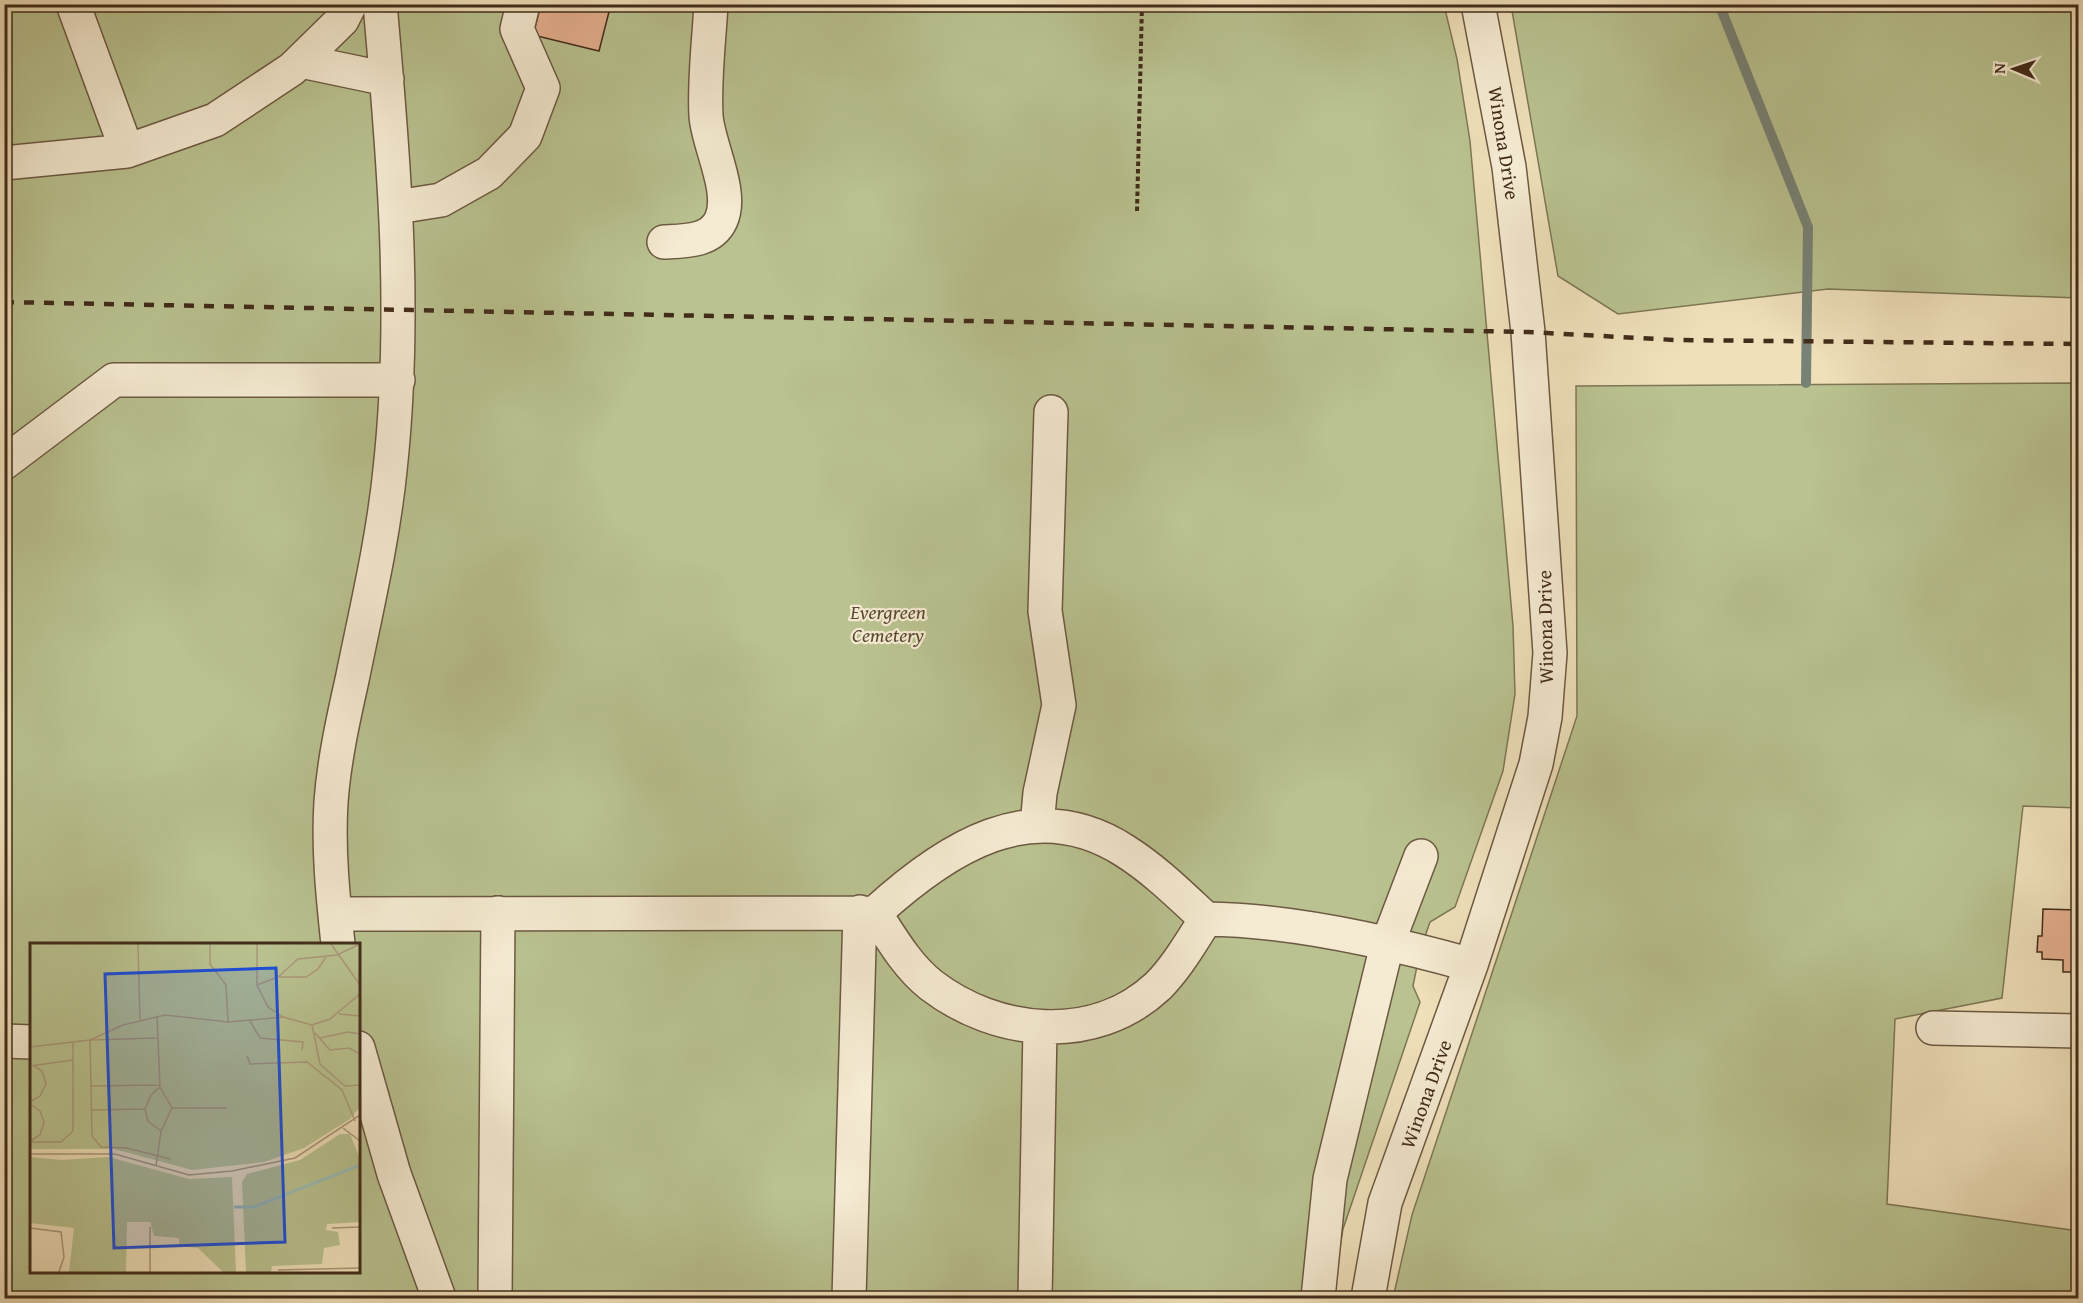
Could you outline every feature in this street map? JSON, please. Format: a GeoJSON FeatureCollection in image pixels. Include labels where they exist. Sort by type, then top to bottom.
{"type":"FeatureCollection","features":[{"type":"Feature","properties":{"kind":"street"},"geometry":{"type":"LineString","coordinates":[[73,4],[126,150]]}},
{"type":"Feature","properties":{"kind":"street"},"geometry":{"type":"LineString","coordinates":[[4,164],[126,150],[215,120],[301,61],[342,20],[350,4]]}},
{"type":"Feature","properties":{"kind":"street"},"geometry":{"type":"LineString","coordinates":[[380,4],[397,207],[398,380],[390,472],[367,606],[341,731],[331,800],[329,858],[336,929],[498,913],[868,912],[934,863],[971,843],[1014,829],[1037,826],[1066,827],[1092,834],[1123,849],[1150,868],[1206,919],[1254,920],[1387,945],[1471,965]]}},
{"type":"Feature","properties":{"kind":"street"},"geometry":{"type":"LineString","coordinates":[[397,207],[441,200],[489,173],[525,136],[543,88],[517,29],[523,4]]}},
{"type":"Feature","properties":{"kind":"street"},"geometry":{"type":"LineString","coordinates":[[664,242],[694,240],[710,233],[722,220],[724,195],[706,117],[711,4]]}},
{"type":"Feature","properties":{"kind":"street","name":"Winona Drive"},"geometry":{"type":"LineString","coordinates":[[1368,1299],[1385,1203],[1471,965],[1536,764],[1545,717],[1550,653],[1524,296],[1509,167],[1478,4]]}},
{"type":"Feature","properties":{"kind":"street"},"geometry":{"type":"LineString","coordinates":[[301,61],[387,79]]}},
{"type":"Feature","properties":{"kind":"street"},"geometry":{"type":"LineString","coordinates":[[4,463],[114,380],[398,380]]}},
{"type":"Feature","properties":{"kind":"street"},"geometry":{"type":"LineString","coordinates":[[1037,826],[1040,793],[1059,705],[1045,611],[1051,412]]}},
{"type":"Feature","properties":{"kind":"street"},"geometry":{"type":"LineString","coordinates":[[1318,1299],[1330,1179],[1387,945],[1421,856]]}},
{"type":"Feature","properties":{"kind":"street"},"geometry":{"type":"LineString","coordinates":[[868,912],[930,984],[975,1013],[1011,1024],[1040,1028],[1087,1023],[1125,1009],[1157,986],[1180,959],[1206,919]]}},
{"type":"Feature","properties":{"kind":"street"},"geometry":{"type":"LineString","coordinates":[[849,1299],[868,912]]}},
{"type":"Feature","properties":{"kind":"street"},"geometry":{"type":"LineString","coordinates":[[495,1299],[498,913]]}},
{"type":"Feature","properties":{"kind":"street"},"geometry":{"type":"LineString","coordinates":[[1035,1299],[1040,1028]]}},
{"type":"Feature","properties":{"kind":"street"},"geometry":{"type":"LineString","coordinates":[[1933,1028],[2079,1031]]}},
{"type":"Feature","properties":{"kind":"street"},"geometry":{"type":"LineString","coordinates":[[4,1041],[30,1042]]}},
{"type":"Feature","properties":{"kind":"street"},"geometry":{"type":"LineString","coordinates":[[360,1055],[394,1174],[439,1299]]}},
{"type":"Feature","properties":{"kind":"path"},"geometry":{"type":"LineString","coordinates":[[1137,211],[1142,4]]}},
{"type":"Feature","properties":{"kind":"green space","name":"Evergreen Cemetery"},"geometry":{"type":"Polygon","coordinates":[[[5,5],[1444,5],[1457,59],[1470,141],[1513,626],[1515,694],[1503,771],[1455,907],[1430,922],[1420,951],[1413,986],[1420,1002],[1343,1229],[1331,1298],[5,1298],[5,5]]]}},
{"type":"Feature","properties":{"kind":"green space"},"geometry":{"type":"Polygon","coordinates":[[[1511,5],[2078,5],[2078,298],[1828,289],[1618,314],[1558,276],[1511,5]]]}},
{"type":"Feature","properties":{"kind":"green space"},"geometry":{"type":"Polygon","coordinates":[[[2078,383],[2078,808],[2023,806],[2002,998],[1895,1019],[1887,1204],[2078,1231],[2078,1298],[1393,1298],[1412,1215],[1577,716],[1576,386],[2078,383]]]}},
{"type":"Feature","properties":{"kind":"building"},"geometry":{"type":"Polygon","coordinates":[[[541,4],[611,4],[599,51],[533,35],[541,4]]]}},
{"type":"Feature","properties":{"kind":"building"},"geometry":{"type":"Polygon","coordinates":[[[2043,909],[2078,910],[2078,972],[2063,972],[2063,960],[2042,959],[2042,952],[2037,952],[2038,936],[2042,936],[2043,909]]]}},
{"type":"Feature","properties":{"kind":"waterway"},"geometry":{"type":"LineString","coordinates":[[1719,4],[1808,227],[1806,383]]}},
{"type":"Feature","properties":{"kind":"railway"},"geometry":{"type":"LineString","coordinates":[[4,302],[1528,332],[1675,340],[2078,344]]}}]}
